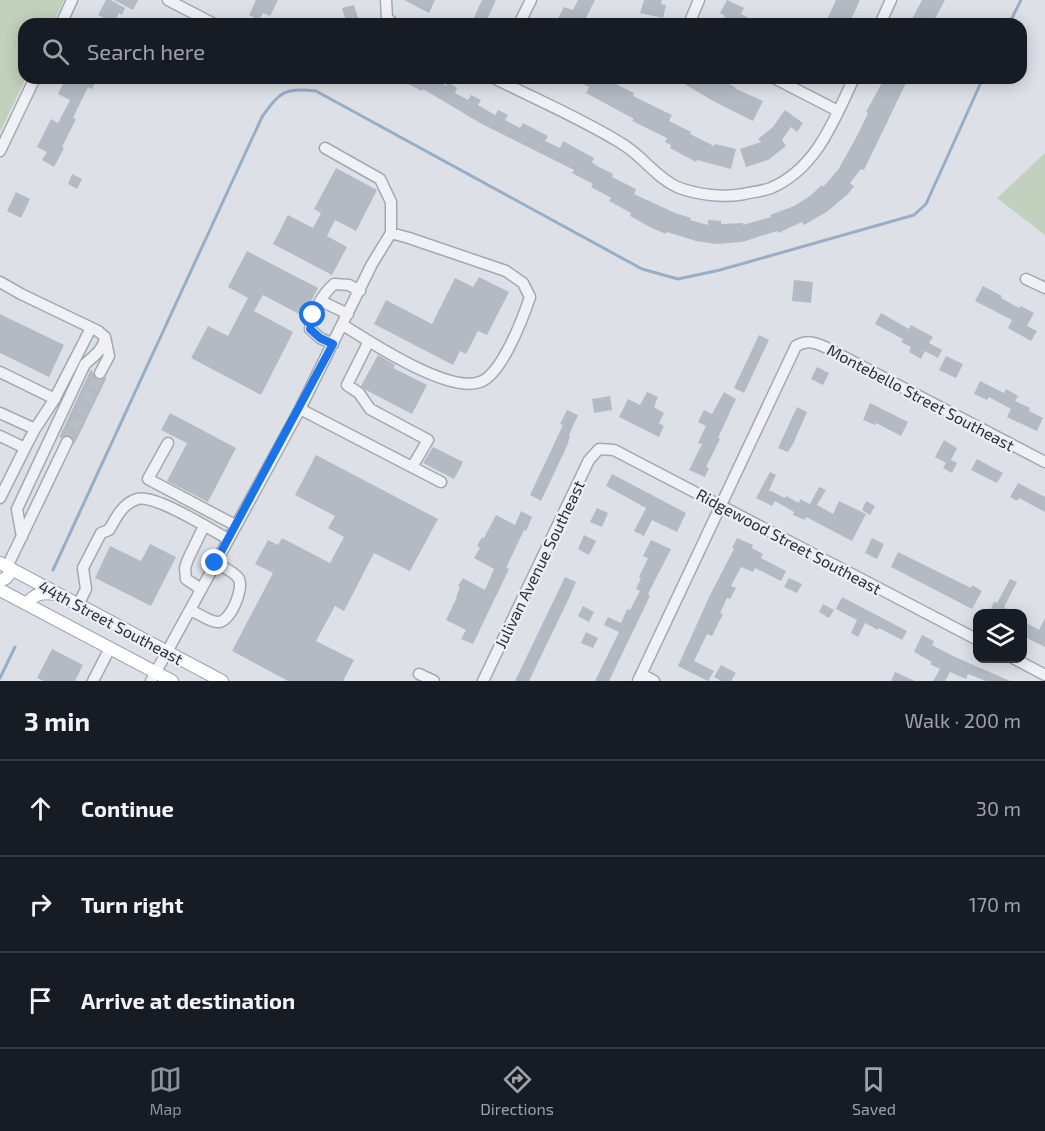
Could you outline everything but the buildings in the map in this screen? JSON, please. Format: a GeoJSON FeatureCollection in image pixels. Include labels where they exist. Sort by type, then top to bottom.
{"type":"FeatureCollection","features":[{"type":"Feature","properties":{"kind":"main road","name":"44th Street Southeast"},"geometry":{"type":"LineString","coordinates":[[6,567],[222,681]]}},
{"type":"Feature","properties":{"kind":"main road"},"geometry":{"type":"LineString","coordinates":[[0,581],[6,578],[6,567]]}},
{"type":"Feature","properties":{"kind":"main road","name":"44th Street Southeast"},"geometry":{"type":"LineString","coordinates":[[0,590],[110,648],[154,677],[172,681]]}},
{"type":"Feature","properties":{"kind":"main road"},"geometry":{"type":"LineString","coordinates":[[27,604],[38,594],[60,595]]}},
{"type":"Feature","properties":{"kind":"street"},"geometry":{"type":"LineString","coordinates":[[64,18],[72,0]]}},
{"type":"Feature","properties":{"kind":"street"},"geometry":{"type":"LineString","coordinates":[[168,0],[202,18]]}},
{"type":"Feature","properties":{"kind":"street"},"geometry":{"type":"LineString","coordinates":[[386,0],[390,18]]}},
{"type":"Feature","properties":{"kind":"street"},"geometry":{"type":"LineString","coordinates":[[522,18],[531,0]]}},
{"type":"Feature","properties":{"kind":"street"},"geometry":{"type":"LineString","coordinates":[[691,18],[699,0]]}},
{"type":"Feature","properties":{"kind":"street"},"geometry":{"type":"LineString","coordinates":[[883,18],[891,0]]}},
{"type":"Feature","properties":{"kind":"street"},"geometry":{"type":"LineString","coordinates":[[0,151],[32,84]]}},
{"type":"Feature","properties":{"kind":"street"},"geometry":{"type":"LineString","coordinates":[[506,84],[626,146],[662,177],[677,186],[699,194],[734,196],[770,188],[796,173],[809,161],[828,133],[851,84]]}},
{"type":"Feature","properties":{"kind":"street"},"geometry":{"type":"LineString","coordinates":[[786,84],[838,111]]}},
{"type":"Feature","properties":{"kind":"street"},"geometry":{"type":"LineString","coordinates":[[154,677],[300,409],[390,233],[391,202],[380,179],[325,148]]}},
{"type":"Feature","properties":{"kind":"street"},"geometry":{"type":"LineString","coordinates":[[343,325],[436,378],[457,383],[480,383],[494,372],[524,315],[530,297],[523,283],[506,271],[390,233]]}},
{"type":"Feature","properties":{"kind":"street"},"geometry":{"type":"LineString","coordinates":[[1026,279],[1045,288]]}},
{"type":"Feature","properties":{"kind":"street"},"geometry":{"type":"LineString","coordinates":[[0,282],[105,337],[109,356],[100,374]]}},
{"type":"Feature","properties":{"kind":"street"},"geometry":{"type":"LineString","coordinates":[[333,344],[320,338],[310,329],[313,315],[334,284],[349,285],[360,291]]}},
{"type":"Feature","properties":{"kind":"street"},"geometry":{"type":"LineString","coordinates":[[321,301],[348,314]]}},
{"type":"Feature","properties":{"kind":"street"},"geometry":{"type":"LineString","coordinates":[[0,498],[91,328]]}},
{"type":"Feature","properties":{"kind":"street"},"geometry":{"type":"LineString","coordinates":[[22,537],[17,509],[85,364],[100,350],[105,337]]}},
{"type":"Feature","properties":{"kind":"street"},"geometry":{"type":"LineString","coordinates":[[369,341],[347,385],[359,393],[370,409],[428,440],[412,467]]}},
{"type":"Feature","properties":{"kind":"street","name":"Montebello Street Southeast"},"geometry":{"type":"LineString","coordinates":[[720,505],[796,346],[803,342],[814,342],[825,347],[1045,462]]}},
{"type":"Feature","properties":{"kind":"street"},"geometry":{"type":"LineString","coordinates":[[0,372],[55,399]]}},
{"type":"Feature","properties":{"kind":"street"},"geometry":{"type":"LineString","coordinates":[[300,409],[441,482]]}},
{"type":"Feature","properties":{"kind":"street"},"geometry":{"type":"LineString","coordinates":[[0,413],[35,429]]}},
{"type":"Feature","properties":{"kind":"street"},"geometry":{"type":"LineString","coordinates":[[1,439],[25,448]]}},
{"type":"Feature","properties":{"kind":"street"},"geometry":{"type":"LineString","coordinates":[[6,567],[67,442]]}},
{"type":"Feature","properties":{"kind":"street"},"geometry":{"type":"LineString","coordinates":[[168,443],[148,479],[235,525]]}},
{"type":"Feature","properties":{"kind":"street","name":"Ridgewood Street Southeast"},"geometry":{"type":"LineString","coordinates":[[600,449],[614,450],[973,637]]}},
{"type":"Feature","properties":{"kind":"street","name":"Julivan Avenue Southeast"},"geometry":{"type":"LineString","coordinates":[[483,681],[589,460],[600,449]]}},
{"type":"Feature","properties":{"kind":"street"},"geometry":{"type":"LineString","coordinates":[[78,605],[86,589],[83,568],[101,533],[109,530],[119,512],[127,504],[138,499],[148,498],[228,539]]}},
{"type":"Feature","properties":{"kind":"street"},"geometry":{"type":"LineString","coordinates":[[654,681],[640,678],[720,505]]}},
{"type":"Feature","properties":{"kind":"street"},"geometry":{"type":"LineString","coordinates":[[201,589],[186,579],[185,568],[204,526]]}},
{"type":"Feature","properties":{"kind":"street"},"geometry":{"type":"LineString","coordinates":[[190,610],[216,622],[227,617],[236,603],[240,588],[239,580],[234,574],[215,563]]}},
{"type":"Feature","properties":{"kind":"street"},"geometry":{"type":"LineString","coordinates":[[93,681],[110,648]]}},
{"type":"Feature","properties":{"kind":"street"},"geometry":{"type":"LineString","coordinates":[[1022,663],[1045,675]]}},
{"type":"Feature","properties":{"kind":"street"},"geometry":{"type":"LineString","coordinates":[[419,674],[434,681]]}},
{"type":"Feature","properties":{"kind":"green space"},"geometry":{"type":"Polygon","coordinates":[[[0,0],[64,0],[55,18],[18,18],[18,84],[23,84],[0,132],[0,0]]]}},
{"type":"Feature","properties":{"kind":"green space"},"geometry":{"type":"Polygon","coordinates":[[[1045,153],[1045,235],[997,198],[1045,153]]]}},
{"type":"Feature","properties":{"kind":"waterway"},"geometry":{"type":"LineString","coordinates":[[1012,18],[1021,0]]}},
{"type":"Feature","properties":{"kind":"waterway"},"geometry":{"type":"LineString","coordinates":[[53,570],[262,117],[284,93],[297,90],[316,91],[642,269],[678,279],[720,270],[914,215],[926,204],[980,84]]}},
{"type":"Feature","properties":{"kind":"waterway"},"geometry":{"type":"LineString","coordinates":[[0,678],[15,647]]}},
{"type":"Feature","properties":{"kind":"tunnel"},"geometry":{"type":"LineString","coordinates":[[67,442],[100,373]]}},
{"type":"Feature","properties":{"kind":"route"},"geometry":{"type":"LineString","coordinates":[[215,563],[333,344],[320,338],[310,329],[313,315]]}}]}
